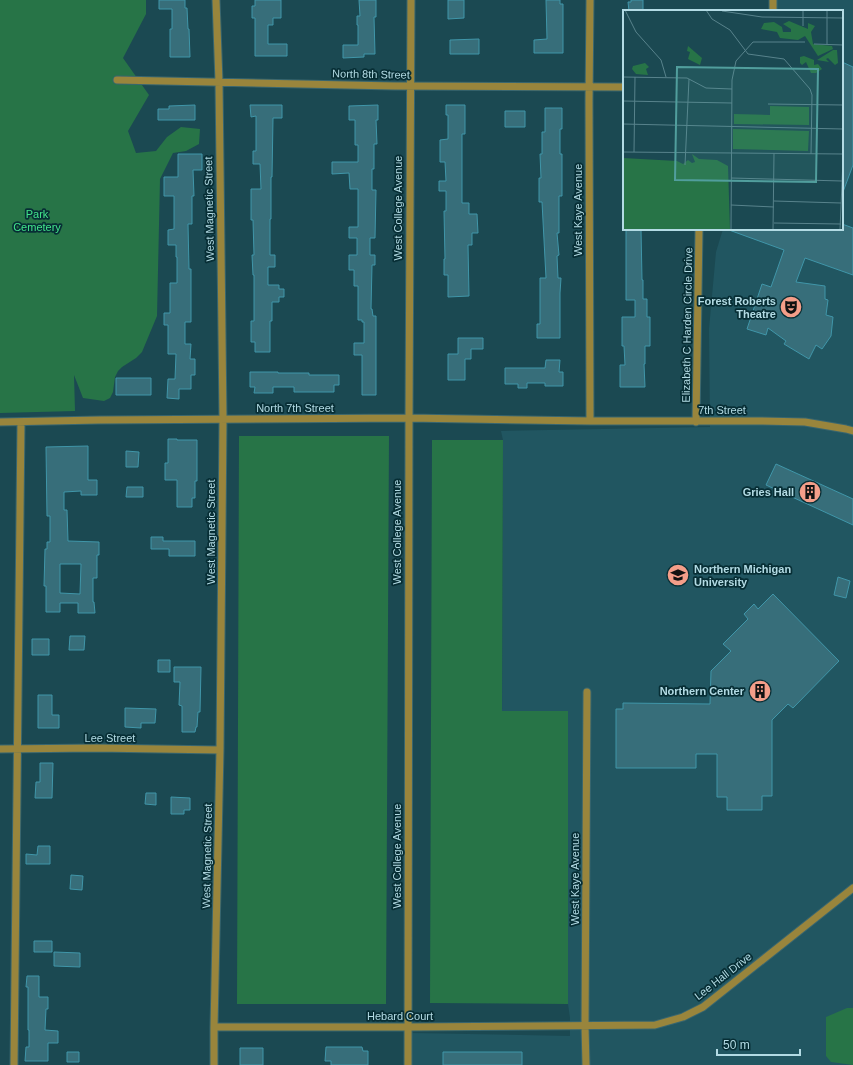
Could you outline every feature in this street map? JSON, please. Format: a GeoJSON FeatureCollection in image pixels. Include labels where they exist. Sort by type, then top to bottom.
{"type":"FeatureCollection","features":[{"type":"Feature","properties":{"kind":"street","name":"West Magnetic Street"},"geometry":{"type":"LineString","coordinates":[[214,1065],[220,750],[223,419],[219,82],[216,0]]}},
{"type":"Feature","properties":{"kind":"street","name":"West College Avenue"},"geometry":{"type":"LineString","coordinates":[[408,1065],[408,418],[411,0]]}},
{"type":"Feature","properties":{"kind":"street","name":"West Kaye Avenue"},"geometry":{"type":"LineString","coordinates":[[590,0],[590,421]]}},
{"type":"Feature","properties":{"kind":"street"},"geometry":{"type":"LineString","coordinates":[[772,0],[773,10]]}},
{"type":"Feature","properties":{"kind":"street","name":"North 8th Street"},"geometry":{"type":"LineString","coordinates":[[117,80],[410,86],[623,87]]}},
{"type":"Feature","properties":{"kind":"street","name":"Elizabeth C Harden Circle Drive"},"geometry":{"type":"LineString","coordinates":[[696,422],[699,230]]}},
{"type":"Feature","properties":{"kind":"street","name":"North 7th Street"},"geometry":{"type":"LineString","coordinates":[[0,422],[408,418],[590,421]]}},
{"type":"Feature","properties":{"kind":"street","name":"7th Street"},"geometry":{"type":"LineString","coordinates":[[590,421],[805,422],[853,431]]}},
{"type":"Feature","properties":{"kind":"street"},"geometry":{"type":"LineString","coordinates":[[14,1065],[21,422]]}},
{"type":"Feature","properties":{"kind":"street","name":"West Kaye Avenue"},"geometry":{"type":"LineString","coordinates":[[586,1065],[587,692]]}},
{"type":"Feature","properties":{"kind":"street","name":"Lee Street"},"geometry":{"type":"LineString","coordinates":[[0,750],[97,748],[220,750]]}},
{"type":"Feature","properties":{"kind":"street","name":"Lee Hall Drive"},"geometry":{"type":"LineString","coordinates":[[585,1026],[655,1025],[682,1017],[703,1007],[853,888]]}},
{"type":"Feature","properties":{"kind":"street","name":"Hebard Court"},"geometry":{"type":"LineString","coordinates":[[214,1027],[585,1026]]}},
{"type":"Feature","properties":{"kind":"shaded area","name":"Northern Michigan University"},"geometry":{"type":"Polygon","coordinates":[[[777,0],[853,0],[853,1065],[411,1065],[411,1033],[570,1036],[568,1004],[568,711],[502,711],[503,440],[501,431],[710,427],[709,329],[716,252],[723,230],[843,230],[843,10],[777,10],[777,0]]]}},
{"type":"Feature","properties":{"kind":"green space","name":"Park Cemetery"},"geometry":{"type":"Polygon","coordinates":[[[0,0],[146,0],[146,14],[123,58],[149,95],[128,131],[136,153],[156,151],[167,137],[181,127],[200,129],[199,144],[186,151],[173,153],[160,179],[157,316],[142,352],[118,371],[115,377],[113,392],[110,398],[104,401],[83,398],[74,375],[75,411],[0,413],[0,0]]]}},
{"type":"Feature","properties":{"kind":"green space"},"geometry":{"type":"Polygon","coordinates":[[[239,436],[389,436],[386,1004],[237,1004],[239,436]]]}},
{"type":"Feature","properties":{"kind":"green space"},"geometry":{"type":"Polygon","coordinates":[[[432,440],[503,440],[502,711],[568,711],[568,1004],[430,1003],[432,440]]]}},
{"type":"Feature","properties":{"kind":"green space"},"geometry":{"type":"Polygon","coordinates":[[[847,1008],[853,1008],[853,1065],[831,1062],[826,1056],[826,1017],[847,1008]]]}},
{"type":"Feature","properties":{"kind":"building"},"geometry":{"type":"Polygon","coordinates":[[[159,0],[185,0],[189,29],[190,57],[170,57],[172,9],[159,9],[159,0]]]}},
{"type":"Feature","properties":{"kind":"building"},"geometry":{"type":"Polygon","coordinates":[[[255,0],[281,0],[281,18],[273,18],[273,25],[268,25],[268,44],[287,44],[287,56],[255,56],[255,18],[252,18],[252,6],[255,6],[255,0]]]}},
{"type":"Feature","properties":{"kind":"building"},"geometry":{"type":"Polygon","coordinates":[[[359,0],[376,0],[376,17],[374,17],[375,54],[364,54],[364,57],[343,58],[343,45],[358,45],[357,16],[360,16],[359,0]]]}},
{"type":"Feature","properties":{"kind":"building"},"geometry":{"type":"Polygon","coordinates":[[[448,0],[464,0],[464,18],[448,19],[448,0]]]}},
{"type":"Feature","properties":{"kind":"building"},"geometry":{"type":"Polygon","coordinates":[[[546,0],[560,0],[560,4],[563,4],[563,53],[534,53],[534,40],[547,39],[546,0]]]}},
{"type":"Feature","properties":{"kind":"building"},"geometry":{"type":"Polygon","coordinates":[[[631,0],[643,0],[643,10],[629,10],[628,2],[631,2],[631,0]]]}},
{"type":"Feature","properties":{"kind":"building"},"geometry":{"type":"Polygon","coordinates":[[[479,39],[479,54],[450,54],[450,40],[479,39]]]}},
{"type":"Feature","properties":{"kind":"building"},"geometry":{"type":"Polygon","coordinates":[[[843,62],[853,67],[853,165],[843,192],[843,62]]]}},
{"type":"Feature","properties":{"kind":"building"},"geometry":{"type":"Polygon","coordinates":[[[195,105],[195,120],[158,120],[158,109],[169,109],[169,106],[195,105]]]}},
{"type":"Feature","properties":{"kind":"building"},"geometry":{"type":"Polygon","coordinates":[[[250,105],[282,105],[282,118],[273,118],[270,255],[275,255],[275,267],[268,267],[268,285],[279,285],[279,289],[284,289],[284,297],[279,297],[279,302],[272,302],[272,321],[270,321],[270,352],[255,352],[255,342],[251,342],[251,321],[254,321],[254,275],[252,255],[254,255],[253,220],[251,220],[251,189],[261,189],[260,164],[253,164],[253,151],[256,151],[256,116],[251,117],[250,105]]]}},
{"type":"Feature","properties":{"kind":"building"},"geometry":{"type":"Polygon","coordinates":[[[378,105],[378,120],[376,120],[377,144],[374,144],[374,169],[372,169],[372,190],[376,190],[375,238],[370,238],[370,255],[375,255],[375,265],[372,265],[371,309],[373,316],[376,316],[376,395],[362,395],[362,355],[354,355],[354,343],[364,343],[364,322],[362,322],[362,320],[358,320],[358,286],[354,286],[354,270],[349,270],[349,255],[357,255],[357,238],[349,238],[349,227],[358,227],[358,189],[350,189],[349,173],[332,174],[332,162],[358,162],[358,145],[355,145],[355,120],[349,120],[349,106],[378,105]]]}},
{"type":"Feature","properties":{"kind":"building"},"geometry":{"type":"Polygon","coordinates":[[[446,105],[465,105],[465,134],[462,134],[462,203],[469,203],[469,214],[477,214],[478,233],[472,233],[472,245],[468,245],[469,296],[448,297],[448,275],[444,275],[444,211],[446,211],[446,191],[439,191],[439,181],[446,181],[445,162],[440,162],[440,140],[448,139],[448,115],[446,115],[446,105]]]}},
{"type":"Feature","properties":{"kind":"building"},"geometry":{"type":"Polygon","coordinates":[[[545,108],[562,108],[560,154],[562,154],[562,196],[559,196],[559,233],[557,233],[559,255],[557,256],[558,278],[561,278],[560,338],[537,338],[537,324],[540,324],[540,278],[546,278],[542,202],[539,202],[539,178],[541,178],[540,154],[542,154],[542,132],[545,132],[545,108]]]}},
{"type":"Feature","properties":{"kind":"building"},"geometry":{"type":"Polygon","coordinates":[[[505,111],[525,111],[525,127],[505,127],[505,111]]]}},
{"type":"Feature","properties":{"kind":"building"},"geometry":{"type":"Polygon","coordinates":[[[178,154],[202,154],[202,170],[193,170],[194,196],[192,196],[192,224],[188,224],[189,269],[191,269],[191,322],[185,322],[185,344],[191,344],[190,359],[195,359],[195,375],[191,375],[191,389],[179,389],[179,399],[167,398],[168,379],[175,379],[176,354],[168,354],[168,325],[164,325],[164,313],[170,313],[170,283],[177,283],[177,257],[176,245],[168,245],[168,230],[174,229],[174,196],[164,196],[164,177],[178,177],[178,154]]]}},
{"type":"Feature","properties":{"kind":"building","name":"Forest Roberts Theatre"},"geometry":{"type":"Polygon","coordinates":[[[843,224],[853,228],[853,275],[805,258],[796,282],[825,286],[825,299],[828,300],[826,315],[833,317],[831,336],[822,349],[816,345],[809,359],[784,344],[786,341],[768,328],[766,335],[747,329],[762,284],[771,287],[784,250],[729,230],[843,230],[843,224]]]}},
{"type":"Feature","properties":{"kind":"building"},"geometry":{"type":"Polygon","coordinates":[[[626,230],[641,230],[643,299],[647,299],[647,317],[650,317],[650,346],[645,346],[645,387],[620,387],[620,365],[625,365],[624,346],[622,346],[622,317],[635,317],[635,300],[626,300],[626,230]]]}},
{"type":"Feature","properties":{"kind":"building"},"geometry":{"type":"Polygon","coordinates":[[[458,338],[483,338],[483,349],[471,349],[471,359],[465,359],[465,380],[448,380],[448,354],[458,354],[458,338]]]}},
{"type":"Feature","properties":{"kind":"building"},"geometry":{"type":"Polygon","coordinates":[[[546,360],[560,360],[559,372],[563,372],[563,386],[545,386],[545,383],[527,383],[527,388],[518,388],[518,384],[505,384],[505,368],[545,368],[546,360]]]}},
{"type":"Feature","properties":{"kind":"building"},"geometry":{"type":"Polygon","coordinates":[[[250,372],[339,375],[339,385],[334,385],[334,392],[294,392],[294,387],[273,387],[273,393],[254,393],[255,387],[250,387],[250,372]]]}},
{"type":"Feature","properties":{"kind":"building"},"geometry":{"type":"Polygon","coordinates":[[[116,378],[151,378],[151,395],[116,395],[116,378]]]}},
{"type":"Feature","properties":{"kind":"building"},"geometry":{"type":"Polygon","coordinates":[[[168,439],[197,440],[197,481],[195,481],[195,498],[192,498],[192,507],[177,507],[177,480],[165,480],[165,463],[168,463],[168,439]]]}},
{"type":"Feature","properties":{"kind":"building"},"geometry":{"type":"Polygon","coordinates":[[[88,446],[88,480],[97,480],[97,495],[81,495],[81,491],[64,492],[64,510],[67,510],[68,541],[99,542],[99,555],[97,555],[97,578],[93,578],[93,602],[95,613],[78,613],[78,603],[60,603],[60,612],[46,612],[46,586],[44,586],[45,549],[47,549],[47,542],[50,542],[50,516],[47,516],[46,447],[88,446]],[[60,564],[60,593],[80,594],[81,564],[60,564]]]}},
{"type":"Feature","properties":{"kind":"building"},"geometry":{"type":"Polygon","coordinates":[[[126,451],[139,452],[138,467],[126,467],[126,451]]]}},
{"type":"Feature","properties":{"kind":"building","name":"Gries Hall"},"geometry":{"type":"Polygon","coordinates":[[[776,464],[853,499],[853,525],[766,485],[776,464]]]}},
{"type":"Feature","properties":{"kind":"building"},"geometry":{"type":"Polygon","coordinates":[[[127,487],[143,487],[143,497],[126,497],[127,487]]]}},
{"type":"Feature","properties":{"kind":"building"},"geometry":{"type":"Polygon","coordinates":[[[151,537],[163,537],[163,541],[195,541],[195,556],[169,556],[169,549],[151,549],[151,537]]]}},
{"type":"Feature","properties":{"kind":"building"},"geometry":{"type":"Polygon","coordinates":[[[838,577],[850,581],[846,598],[834,595],[838,577]]]}},
{"type":"Feature","properties":{"kind":"building","name":"Northern Center"},"geometry":{"type":"Polygon","coordinates":[[[773,594],[839,661],[793,708],[788,704],[772,720],[772,796],[762,796],[762,810],[727,810],[727,797],[717,797],[717,754],[696,754],[696,768],[616,768],[616,709],[623,709],[623,703],[710,704],[711,671],[731,651],[723,644],[748,619],[744,614],[754,604],[758,609],[773,594]]]}},
{"type":"Feature","properties":{"kind":"building"},"geometry":{"type":"Polygon","coordinates":[[[70,636],[85,636],[84,650],[69,650],[70,636]]]}},
{"type":"Feature","properties":{"kind":"building"},"geometry":{"type":"Polygon","coordinates":[[[32,639],[49,639],[49,655],[32,655],[32,639]]]}},
{"type":"Feature","properties":{"kind":"building"},"geometry":{"type":"Polygon","coordinates":[[[158,660],[170,660],[170,672],[158,672],[158,660]]]}},
{"type":"Feature","properties":{"kind":"building"},"geometry":{"type":"Polygon","coordinates":[[[174,667],[201,667],[200,712],[198,712],[197,727],[195,732],[182,732],[182,706],[179,705],[180,682],[174,682],[174,667]]]}},
{"type":"Feature","properties":{"kind":"building"},"geometry":{"type":"Polygon","coordinates":[[[38,695],[52,695],[52,715],[59,715],[59,728],[38,728],[38,695]]]}},
{"type":"Feature","properties":{"kind":"building"},"geometry":{"type":"Polygon","coordinates":[[[125,708],[156,709],[155,723],[141,723],[141,728],[125,727],[125,708]]]}},
{"type":"Feature","properties":{"kind":"building"},"geometry":{"type":"Polygon","coordinates":[[[40,763],[53,763],[52,798],[35,798],[36,782],[40,782],[40,763]]]}},
{"type":"Feature","properties":{"kind":"building"},"geometry":{"type":"Polygon","coordinates":[[[146,793],[156,793],[156,805],[145,804],[146,793]]]}},
{"type":"Feature","properties":{"kind":"building"},"geometry":{"type":"Polygon","coordinates":[[[171,797],[190,798],[190,810],[184,810],[184,814],[171,814],[171,797]]]}},
{"type":"Feature","properties":{"kind":"building"},"geometry":{"type":"Polygon","coordinates":[[[38,846],[50,846],[50,864],[26,864],[26,854],[37,855],[38,846]]]}},
{"type":"Feature","properties":{"kind":"building"},"geometry":{"type":"Polygon","coordinates":[[[71,875],[83,876],[82,890],[70,889],[71,875]]]}},
{"type":"Feature","properties":{"kind":"building"},"geometry":{"type":"Polygon","coordinates":[[[34,941],[52,941],[52,952],[34,952],[34,941]]]}},
{"type":"Feature","properties":{"kind":"building"},"geometry":{"type":"Polygon","coordinates":[[[54,952],[80,953],[80,967],[54,966],[54,952]]]}},
{"type":"Feature","properties":{"kind":"building"},"geometry":{"type":"Polygon","coordinates":[[[27,976],[39,976],[39,997],[48,997],[45,1030],[58,1031],[58,1043],[48,1043],[48,1061],[25,1061],[26,1047],[29,1047],[28,987],[26,987],[27,976]]]}},
{"type":"Feature","properties":{"kind":"building"},"geometry":{"type":"Polygon","coordinates":[[[326,1047],[362,1047],[363,1051],[368,1051],[368,1065],[331,1065],[331,1061],[325,1061],[326,1047]]]}},
{"type":"Feature","properties":{"kind":"building"},"geometry":{"type":"Polygon","coordinates":[[[240,1048],[263,1048],[263,1065],[240,1065],[240,1048]]]}},
{"type":"Feature","properties":{"kind":"building"},"geometry":{"type":"Polygon","coordinates":[[[67,1052],[79,1052],[79,1062],[67,1062],[67,1052]]]}},
{"type":"Feature","properties":{"kind":"building"},"geometry":{"type":"Polygon","coordinates":[[[443,1052],[522,1052],[522,1065],[443,1065],[443,1052]]]}},
{"type":"Feature","properties":{"kind":"place","name":"Forest Roberts Theatre"},"geometry":{"type":"Point","coordinates":[791,307]}},
{"type":"Feature","properties":{"kind":"place","name":"Gries Hall"},"geometry":{"type":"Point","coordinates":[810,492]}},
{"type":"Feature","properties":{"kind":"place","name":"Northern Michigan University"},"geometry":{"type":"Point","coordinates":[678,575]}},
{"type":"Feature","properties":{"kind":"place","name":"Northern Center"},"geometry":{"type":"Point","coordinates":[760,691]}}]}
